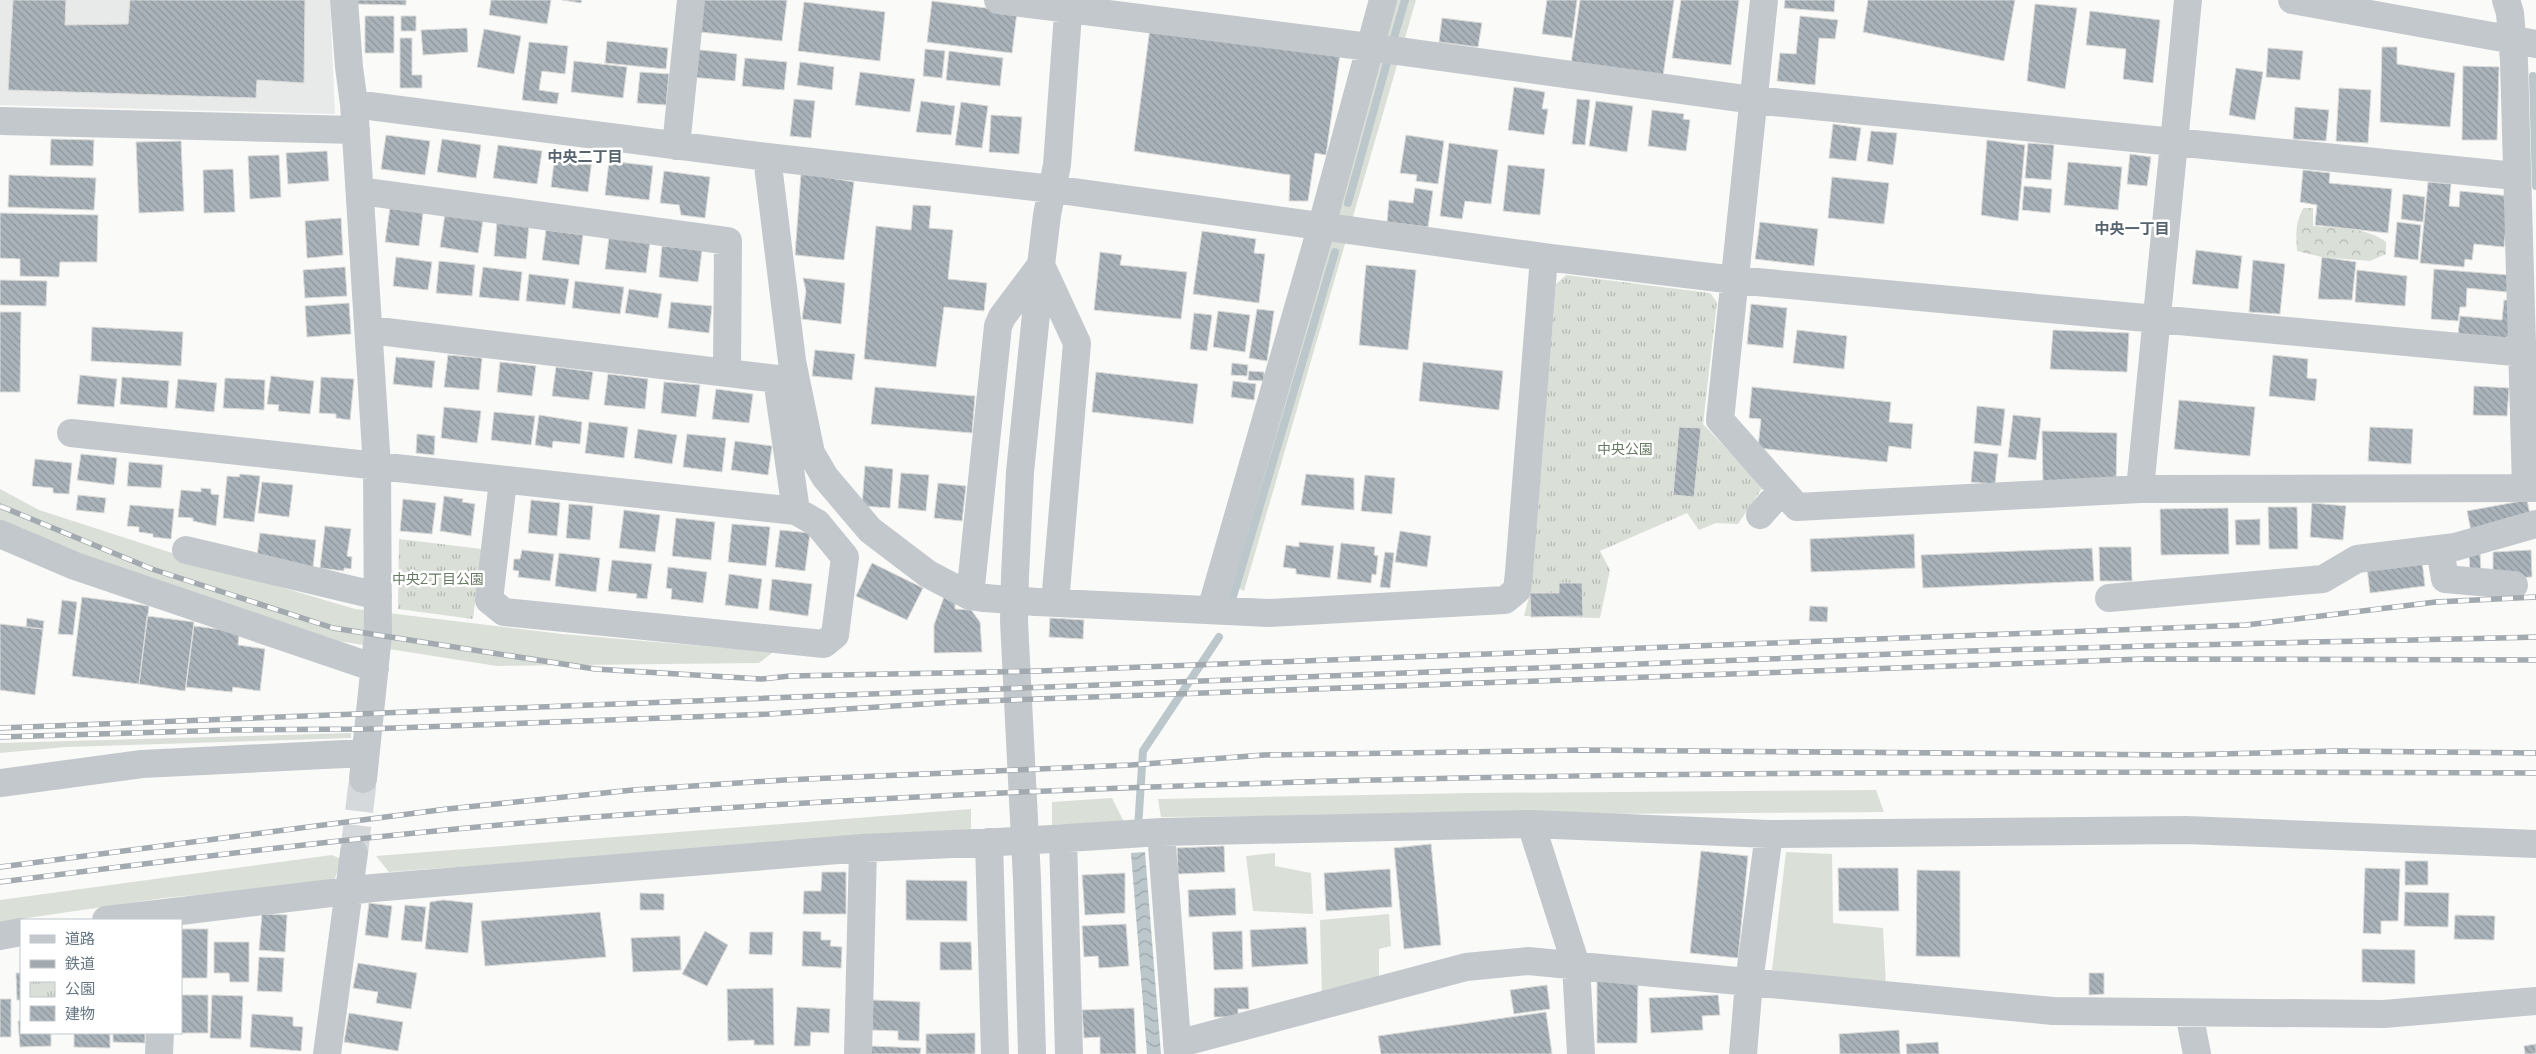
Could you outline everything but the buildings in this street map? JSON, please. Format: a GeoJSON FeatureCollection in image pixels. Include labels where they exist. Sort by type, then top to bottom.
{"type":"FeatureCollection","features":[{"type":"Feature","properties":{"kind":"street"},"geometry":{"type":"LineString","coordinates":[[0,783],[142,764],[364,766],[375,668],[378,596],[377,467],[370,330],[355,117],[344,0]]}},
{"type":"Feature","properties":{"kind":"street"},"geometry":{"type":"LineString","coordinates":[[676,146],[691,0]]}},
{"type":"Feature","properties":{"kind":"street"},"geometry":{"type":"LineString","coordinates":[[998,0],[1069,4],[1418,55],[1753,100],[2515,176]]}},
{"type":"Feature","properties":{"kind":"street"},"geometry":{"type":"LineString","coordinates":[[1222,611],[1322,225],[1383,0]]}},
{"type":"Feature","properties":{"kind":"street"},"geometry":{"type":"LineString","coordinates":[[1764,0],[1720,420],[1797,507],[2140,489],[2531,488],[2529,354],[2515,176],[2524,42],[2506,0]]}},
{"type":"Feature","properties":{"kind":"street"},"geometry":{"type":"LineString","coordinates":[[2140,489],[2188,0]]}},
{"type":"Feature","properties":{"kind":"street"},"geometry":{"type":"LineString","coordinates":[[2292,0],[2524,42]]}},
{"type":"Feature","properties":{"kind":"street"},"geometry":{"type":"LineString","coordinates":[[1032,1054],[1026,869],[1014,621],[1020,472],[1041,265],[1052,189],[1058,165],[1069,4]]}},
{"type":"Feature","properties":{"kind":"street"},"geometry":{"type":"LineString","coordinates":[[0,121],[355,117],[676,146],[1052,189],[1544,257],[1735,280],[2529,354]]}},
{"type":"Feature","properties":{"kind":"street"},"geometry":{"type":"LineString","coordinates":[[767,157],[792,361],[811,453],[824,477],[870,530],[928,574],[978,597],[1270,613],[1506,600],[1517,590],[1544,257]]}},
{"type":"Feature","properties":{"kind":"street"},"geometry":{"type":"LineString","coordinates":[[360,191],[728,240],[727,373]]}},
{"type":"Feature","properties":{"kind":"street"},"geometry":{"type":"LineString","coordinates":[[978,597],[998,326],[1002,317],[1041,265]]}},
{"type":"Feature","properties":{"kind":"street"},"geometry":{"type":"LineString","coordinates":[[1041,265],[1077,342],[1046,602]]}},
{"type":"Feature","properties":{"kind":"street"},"geometry":{"type":"LineString","coordinates":[[370,330],[777,379],[796,511]]}},
{"type":"Feature","properties":{"kind":"street"},"geometry":{"type":"LineString","coordinates":[[71,433],[503,481],[796,511],[817,523],[845,557],[836,635],[824,644],[504,612],[489,600],[503,481]]}},
{"type":"Feature","properties":{"kind":"street"},"geometry":{"type":"LineString","coordinates":[[1760,515],[1782,490]]}},
{"type":"Feature","properties":{"kind":"street"},"geometry":{"type":"LineString","coordinates":[[2109,598],[2323,579],[2357,559],[2440,549],[2536,524]]}},
{"type":"Feature","properties":{"kind":"street"},"geometry":{"type":"LineString","coordinates":[[0,534],[75,566],[375,668]]}},
{"type":"Feature","properties":{"kind":"street"},"geometry":{"type":"LineString","coordinates":[[2440,549],[2445,579],[2514,584]]}},
{"type":"Feature","properties":{"kind":"street"},"geometry":{"type":"LineString","coordinates":[[186,550],[378,596]]}},
{"type":"Feature","properties":{"kind":"street"},"geometry":{"type":"LineString","coordinates":[[1531,824],[1576,965],[1581,1054]]}},
{"type":"Feature","properties":{"kind":"street"},"geometry":{"type":"LineString","coordinates":[[122,919],[171,916],[350,890],[863,848],[1145,833],[1531,824],[1769,834],[2186,830],[2536,844]]}},
{"type":"Feature","properties":{"kind":"street"},"geometry":{"type":"LineString","coordinates":[[1145,833],[1177,1049],[1466,967],[1528,961],[2053,1011],[2384,1014],[2536,1000]]}},
{"type":"Feature","properties":{"kind":"street"},"geometry":{"type":"LineString","coordinates":[[1743,1054],[1749,982],[1769,834]]}},
{"type":"Feature","properties":{"kind":"street"},"geometry":{"type":"LineString","coordinates":[[1058,839],[1069,1054]]}},
{"type":"Feature","properties":{"kind":"street"},"geometry":{"type":"LineString","coordinates":[[994,842],[996,1054]]}},
{"type":"Feature","properties":{"kind":"street"},"geometry":{"type":"LineString","coordinates":[[858,1054],[863,848]]}},
{"type":"Feature","properties":{"kind":"street"},"geometry":{"type":"LineString","coordinates":[[328,1054],[354,853]]}},
{"type":"Feature","properties":{"kind":"street"},"geometry":{"type":"LineString","coordinates":[[0,936],[20,932]]}},
{"type":"Feature","properties":{"kind":"street"},"geometry":{"type":"LineString","coordinates":[[2190,1013],[2197,1054]]}},
{"type":"Feature","properties":{"kind":"street"},"geometry":{"type":"LineString","coordinates":[[159,1054],[160,1034]]}},
{"type":"Feature","properties":{"kind":"shaded area"},"geometry":{"type":"Polygon","coordinates":[[[0,0],[330,0],[335,114],[0,105],[0,0]]]}},
{"type":"Feature","properties":{"kind":"green space"},"geometry":{"type":"Polygon","coordinates":[[[1388,0],[1416,0],[1244,591],[1230,584],[1388,0]]]}},
{"type":"Feature","properties":{"kind":"green space"},"geometry":{"type":"Polygon","coordinates":[[[2304,208],[2313,208],[2313,226],[2351,229],[2370,233],[2386,242],[2386,254],[2370,261],[2322,257],[2297,251],[2296,234],[2304,208]]]}},
{"type":"Feature","properties":{"kind":"green space","name":"中央公園"},"geometry":{"type":"Polygon","coordinates":[[[1566,275],[1710,293],[1717,302],[1703,424],[1763,487],[1738,524],[1716,523],[1699,530],[1687,513],[1600,551],[1610,570],[1600,618],[1524,616],[1530,593],[1556,284],[1566,275]]]}},
{"type":"Feature","properties":{"kind":"green space"},"geometry":{"type":"Polygon","coordinates":[[[0,489],[39,510],[243,576],[355,609],[562,634],[773,652],[759,663],[497,666],[338,641],[39,540],[0,520],[0,489]]]}},
{"type":"Feature","properties":{"kind":"green space","name":"中央2丁目公園"},"geometry":{"type":"Polygon","coordinates":[[[399,539],[482,549],[473,619],[398,609],[399,539]]]}},
{"type":"Feature","properties":{"kind":"green space"},"geometry":{"type":"Polygon","coordinates":[[[351,733],[351,738],[66,747],[0,753],[0,743],[351,733]]]}},
{"type":"Feature","properties":{"kind":"green space"},"geometry":{"type":"Polygon","coordinates":[[[1876,790],[1884,812],[1161,817],[1158,799],[1474,793],[1876,790]]]}},
{"type":"Feature","properties":{"kind":"green space"},"geometry":{"type":"Polygon","coordinates":[[[1112,798],[1124,822],[1052,825],[1052,802],[1112,798]]]}},
{"type":"Feature","properties":{"kind":"green space"},"geometry":{"type":"Polygon","coordinates":[[[971,809],[971,830],[389,872],[376,856],[971,809]]]}},
{"type":"Feature","properties":{"kind":"green space"},"geometry":{"type":"Polygon","coordinates":[[[1786,852],[1832,854],[1833,923],[1883,928],[1886,986],[1772,970],[1786,852]]]}},
{"type":"Feature","properties":{"kind":"green space"},"geometry":{"type":"Polygon","coordinates":[[[1275,853],[1275,866],[1311,873],[1313,914],[1253,911],[1246,856],[1275,853]]]}},
{"type":"Feature","properties":{"kind":"green space"},"geometry":{"type":"Polygon","coordinates":[[[332,855],[341,859],[334,882],[164,898],[0,922],[0,900],[332,855]]]}},
{"type":"Feature","properties":{"kind":"green space"},"geometry":{"type":"Polygon","coordinates":[[[1389,914],[1391,946],[1379,949],[1379,982],[1322,998],[1320,920],[1389,914]]]}},
{"type":"Feature","properties":{"kind":"water"},"geometry":{"type":"Polygon","coordinates":[[[1145,852],[1161,1054],[1147,1054],[1131,853],[1145,852]]]}},
{"type":"Feature","properties":{"kind":"waterway"},"geometry":{"type":"LineString","coordinates":[[1392,44],[1405,0]]}},
{"type":"Feature","properties":{"kind":"waterway"},"geometry":{"type":"LineString","coordinates":[[1348,203],[1389,55]]}},
{"type":"Feature","properties":{"kind":"waterway"},"geometry":{"type":"LineString","coordinates":[[2533,76],[2536,186]]}},
{"type":"Feature","properties":{"kind":"waterway"},"geometry":{"type":"LineString","coordinates":[[1232,600],[1335,252]]}},
{"type":"Feature","properties":{"kind":"waterway"},"geometry":{"type":"LineString","coordinates":[[1138,828],[1143,751],[1219,637]]}},
{"type":"Feature","properties":{"kind":"tunnel"},"geometry":{"type":"LineString","coordinates":[[354,853],[363,779]]}},
{"type":"Feature","properties":{"kind":"railway"},"geometry":{"type":"LineString","coordinates":[[0,506],[152,569],[333,628],[595,669],[761,679],[790,676],[1039,671],[2246,625],[2436,602],[2536,597]]}},
{"type":"Feature","properties":{"kind":"railway"},"geometry":{"type":"LineString","coordinates":[[0,728],[1944,652],[2536,637]]}},
{"type":"Feature","properties":{"kind":"railway"},"geometry":{"type":"LineString","coordinates":[[0,737],[230,730],[367,729],[769,714],[956,702],[2143,659],[2536,660]]}},
{"type":"Feature","properties":{"kind":"railway"},"geometry":{"type":"LineString","coordinates":[[0,867],[447,809],[633,790],[784,780],[1131,765],[1264,755],[1583,750],[2183,755],[2339,751],[2536,753]]}},
{"type":"Feature","properties":{"kind":"railway"},"geometry":{"type":"LineString","coordinates":[[0,882],[317,844],[555,820],[872,799],[1110,788],[1347,781],[1823,773],[2536,773]]}},
{"type":"Feature","properties":{"kind":"district","name":"中央二丁目"},"geometry":{"type":"Point","coordinates":[585,157]}},
{"type":"Feature","properties":{"kind":"district","name":"中央一丁目"},"geometry":{"type":"Point","coordinates":[2132,229]}}]}
